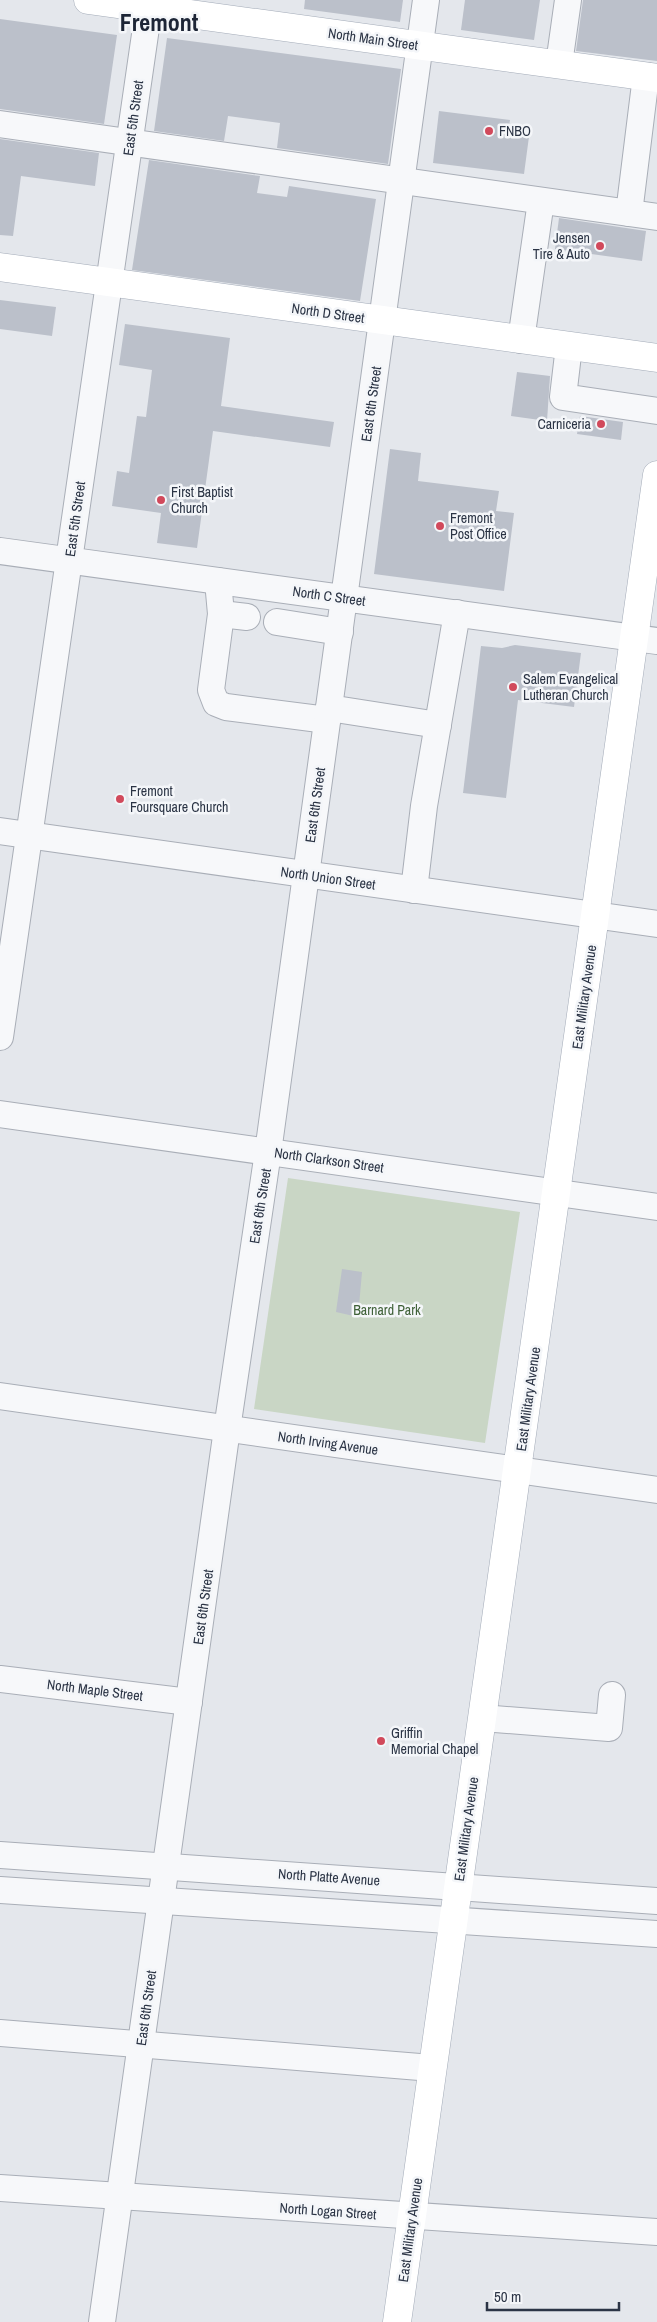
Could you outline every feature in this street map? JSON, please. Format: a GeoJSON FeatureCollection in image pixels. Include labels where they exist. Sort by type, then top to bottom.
{"type":"FeatureCollection","features":[{"type":"Feature","properties":{"kind":"main road","name":"North Main Street"},"geometry":{"type":"LineString","coordinates":[[88,0],[149,4],[420,46],[652,77]]}},
{"type":"Feature","properties":{"kind":"main road","name":"North D Street"},"geometry":{"type":"LineString","coordinates":[[0,267],[108,284],[657,358]]}},
{"type":"Feature","properties":{"kind":"main road","name":"East Military Avenue"},"geometry":{"type":"LineString","coordinates":[[397,2322],[595,915],[646,640],[657,475]]}},
{"type":"Feature","properties":{"kind":"street","name":"East 6th Street"},"geometry":{"type":"LineString","coordinates":[[102,2322],[227,1430],[268,1152],[426,0]]}},
{"type":"Feature","properties":{"kind":"street"},"geometry":{"type":"LineString","coordinates":[[559,64],[568,0]]}},
{"type":"Feature","properties":{"kind":"street","name":"East 5th Street"},"geometry":{"type":"LineString","coordinates":[[0,1037],[149,4]]}},
{"type":"Feature","properties":{"kind":"street"},"geometry":{"type":"LineString","coordinates":[[629,213],[652,77]]}},
{"type":"Feature","properties":{"kind":"street"},"geometry":{"type":"LineString","coordinates":[[0,124],[657,217]]}},
{"type":"Feature","properties":{"kind":"street"},"geometry":{"type":"LineString","coordinates":[[521,340],[541,201]]}},
{"type":"Feature","properties":{"kind":"street"},"geometry":{"type":"LineString","coordinates":[[569,346],[563,397],[657,411]]}},
{"type":"Feature","properties":{"kind":"street","name":"North C Street"},"geometry":{"type":"LineString","coordinates":[[0,551],[646,640]]}},
{"type":"Feature","properties":{"kind":"street"},"geometry":{"type":"LineString","coordinates":[[218,581],[221,614],[211,678],[211,690],[216,703],[226,707],[328,714],[438,725]]}},
{"type":"Feature","properties":{"kind":"street"},"geometry":{"type":"LineString","coordinates":[[414,890],[424,806],[457,613]]}},
{"type":"Feature","properties":{"kind":"street"},"geometry":{"type":"LineString","coordinates":[[221,614],[247,616]]}},
{"type":"Feature","properties":{"kind":"street"},"geometry":{"type":"LineString","coordinates":[[276,622],[340,632]]}},
{"type":"Feature","properties":{"kind":"street","name":"North Union Street"},"geometry":{"type":"LineString","coordinates":[[0,831],[657,924]]}},
{"type":"Feature","properties":{"kind":"street","name":"North Clarkson Street"},"geometry":{"type":"LineString","coordinates":[[0,1114],[657,1207]]}},
{"type":"Feature","properties":{"kind":"street","name":"North Irving Avenue"},"geometry":{"type":"LineString","coordinates":[[0,1396],[227,1430],[657,1490]]}},
{"type":"Feature","properties":{"kind":"street","name":"North Maple Street"},"geometry":{"type":"LineString","coordinates":[[0,1679],[190,1702]]}},
{"type":"Feature","properties":{"kind":"street"},"geometry":{"type":"LineString","coordinates":[[482,1718],[560,1726],[609,1728],[612,1694]]}},
{"type":"Feature","properties":{"kind":"street","name":"North Platte Avenue"},"geometry":{"type":"LineString","coordinates":[[0,1855],[657,1901]]}},
{"type":"Feature","properties":{"kind":"street"},"geometry":{"type":"LineString","coordinates":[[0,1890],[657,1934]]}},
{"type":"Feature","properties":{"kind":"street"},"geometry":{"type":"LineString","coordinates":[[0,2033],[432,2068]]}},
{"type":"Feature","properties":{"kind":"street","name":"North Logan Street"},"geometry":{"type":"LineString","coordinates":[[0,2188],[657,2232]]}},
{"type":"Feature","properties":{"kind":"green space","name":"Barnard Park"},"geometry":{"type":"Polygon","coordinates":[[[288,1178],[520,1212],[485,1443],[254,1409],[288,1178]]]}},
{"type":"Feature","properties":{"kind":"building"},"geometry":{"type":"Polygon","coordinates":[[[305,0],[403,0],[400,22],[304,9],[305,0]]]}},
{"type":"Feature","properties":{"kind":"building"},"geometry":{"type":"Polygon","coordinates":[[[465,0],[540,0],[534,40],[461,30],[465,0]]]}},
{"type":"Feature","properties":{"kind":"building"},"geometry":{"type":"Polygon","coordinates":[[[583,0],[657,0],[657,61],[576,51],[583,0]]]}},
{"type":"Feature","properties":{"kind":"building"},"geometry":{"type":"Polygon","coordinates":[[[0,19],[117,35],[104,124],[0,109],[0,19]]]}},
{"type":"Feature","properties":{"kind":"building"},"geometry":{"type":"Polygon","coordinates":[[[167,38],[401,69],[388,164],[277,148],[280,123],[228,116],[224,141],[154,131],[167,38]]]}},
{"type":"Feature","properties":{"kind":"building"},"geometry":{"type":"Polygon","coordinates":[[[439,111],[510,120],[509,126],[530,129],[524,174],[433,163],[439,111]]]}},
{"type":"Feature","properties":{"kind":"building"},"geometry":{"type":"Polygon","coordinates":[[[0,139],[99,153],[95,186],[21,176],[13,236],[0,235],[0,139]]]}},
{"type":"Feature","properties":{"kind":"building"},"geometry":{"type":"Polygon","coordinates":[[[149,160],[260,176],[257,193],[287,197],[289,186],[376,199],[360,301],[132,270],[149,160]]]}},
{"type":"Feature","properties":{"kind":"building"},"geometry":{"type":"Polygon","coordinates":[[[559,218],[646,231],[642,261],[555,249],[559,218]]]}},
{"type":"Feature","properties":{"kind":"building"},"geometry":{"type":"Polygon","coordinates":[[[0,300],[56,307],[52,336],[0,329],[0,300]]]}},
{"type":"Feature","properties":{"kind":"building"},"geometry":{"type":"Polygon","coordinates":[[[125,324],[230,338],[221,406],[334,422],[330,447],[213,431],[197,548],[157,543],[161,513],[112,506],[117,471],[129,473],[137,416],[146,417],[152,370],[119,365],[125,324]]]}},
{"type":"Feature","properties":{"kind":"building"},"geometry":{"type":"Polygon","coordinates":[[[517,372],[550,376],[547,421],[511,416],[517,372]]]}},
{"type":"Feature","properties":{"kind":"building"},"geometry":{"type":"Polygon","coordinates":[[[580,416],[623,422],[621,440],[577,434],[580,416]]]}},
{"type":"Feature","properties":{"kind":"building"},"geometry":{"type":"Polygon","coordinates":[[[390,449],[421,453],[418,481],[499,491],[496,511],[514,513],[504,591],[374,574],[390,449]]]}},
{"type":"Feature","properties":{"kind":"building"},"geometry":{"type":"Polygon","coordinates":[[[515,645],[581,653],[574,707],[518,700],[506,798],[463,793],[481,646],[502,648],[515,645]]]}},
{"type":"Feature","properties":{"kind":"building"},"geometry":{"type":"Polygon","coordinates":[[[342,1269],[362,1272],[358,1317],[336,1312],[342,1269]]]}},
{"type":"Feature","properties":{"kind":"place","name":"FNBO"},"geometry":{"type":"Point","coordinates":[489,131]}},
{"type":"Feature","properties":{"kind":"place","name":"Jensen Tire & Auto"},"geometry":{"type":"Point","coordinates":[600,246]}},
{"type":"Feature","properties":{"kind":"place","name":"Carniceria"},"geometry":{"type":"Point","coordinates":[601,424]}},
{"type":"Feature","properties":{"kind":"place","name":"First Baptist Church"},"geometry":{"type":"Point","coordinates":[161,500]}},
{"type":"Feature","properties":{"kind":"place","name":"Fremont Post Office"},"geometry":{"type":"Point","coordinates":[440,526]}},
{"type":"Feature","properties":{"kind":"place","name":"Salem Evangelical Lutheran Church"},"geometry":{"type":"Point","coordinates":[513,687]}},
{"type":"Feature","properties":{"kind":"place","name":"Fremont Foursquare Church"},"geometry":{"type":"Point","coordinates":[120,799]}},
{"type":"Feature","properties":{"kind":"place","name":"Griffin Memorial Chapel"},"geometry":{"type":"Point","coordinates":[381,1741]}},
{"type":"Feature","properties":{"kind":"district","name":"Fremont"},"geometry":{"type":"Point","coordinates":[159,22]}}]}
